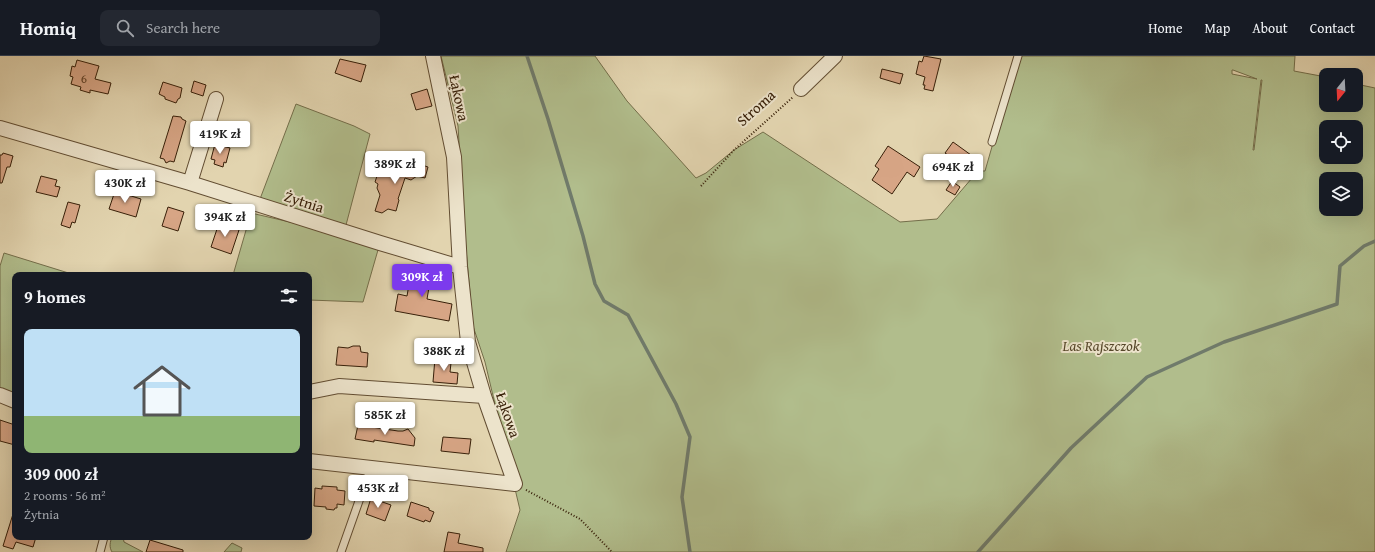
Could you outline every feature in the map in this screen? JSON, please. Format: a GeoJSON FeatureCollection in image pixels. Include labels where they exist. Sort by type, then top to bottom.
{"type":"FeatureCollection","features":[{"type":"Feature","properties":{"kind":"street"},"geometry":{"type":"LineString","coordinates":[[801,89],[835,56]]}},
{"type":"Feature","properties":{"kind":"street","name":"Łąkowa"},"geometry":{"type":"LineString","coordinates":[[429,57],[454,157],[460,267],[468,342],[484,396],[514,484]]}},
{"type":"Feature","properties":{"kind":"street"},"geometry":{"type":"LineString","coordinates":[[190,183],[216,99]]}},
{"type":"Feature","properties":{"kind":"street","name":"Żytnia"},"geometry":{"type":"LineString","coordinates":[[0,128],[190,183],[460,267]]}},
{"type":"Feature","properties":{"kind":"street"},"geometry":{"type":"LineString","coordinates":[[312,391],[339,386],[484,396]]}},
{"type":"Feature","properties":{"kind":"street"},"geometry":{"type":"LineString","coordinates":[[0,395],[12,400]]}},
{"type":"Feature","properties":{"kind":"street"},"geometry":{"type":"LineString","coordinates":[[312,461],[514,484]]}},
{"type":"Feature","properties":{"kind":"lane"},"geometry":{"type":"LineString","coordinates":[[992,142],[1018,56]]}},
{"type":"Feature","properties":{"kind":"lane"},"geometry":{"type":"LineString","coordinates":[[341,552],[371,467]]}},
{"type":"Feature","properties":{"kind":"lane"},"geometry":{"type":"LineString","coordinates":[[100,552],[103,540]]}},
{"type":"Feature","properties":{"kind":"path","name":"Stroma"},"geometry":{"type":"LineString","coordinates":[[701,186],[734,150],[801,89]]}},
{"type":"Feature","properties":{"kind":"path"},"geometry":{"type":"LineString","coordinates":[[514,484],[580,519],[612,552]]}},
{"type":"Feature","properties":{"kind":"green space","name":"Las Rajszczok"},"geometry":{"type":"Polygon","coordinates":[[[441,56],[595,56],[627,101],[696,178],[706,173],[734,150],[763,132],[900,222],[937,219],[978,171],[985,171],[1018,56],[1295,56],[1294,71],[1319,76],[1319,112],[1363,112],[1363,85],[1375,88],[1375,552],[506,552],[520,510],[485,362],[473,326],[465,238],[458,126],[441,56]],[[1233,70],[1232,74],[1257,79],[1233,70]],[[1261,80],[1253,150],[1262,80],[1261,80]]]}},
{"type":"Feature","properties":{"kind":"green space"},"geometry":{"type":"Polygon","coordinates":[[[296,104],[354,126],[370,134],[346,225],[260,199],[296,104]]]}},
{"type":"Feature","properties":{"kind":"green space"},"geometry":{"type":"Polygon","coordinates":[[[251,213],[380,243],[363,302],[312,300],[312,272],[234,272],[251,213]]]}},
{"type":"Feature","properties":{"kind":"green space"},"geometry":{"type":"Polygon","coordinates":[[[4,253],[65,272],[12,272],[12,393],[0,388],[0,266],[4,253]]]}},
{"type":"Feature","properties":{"kind":"green space"},"geometry":{"type":"Polygon","coordinates":[[[124,540],[124,542],[143,552],[112,552],[110,548],[111,541],[124,540]]]}},
{"type":"Feature","properties":{"kind":"green space"},"geometry":{"type":"Polygon","coordinates":[[[232,543],[242,548],[241,552],[224,552],[232,543]]]}},
{"type":"Feature","properties":{"kind":"building"},"geometry":{"type":"Polygon","coordinates":[[[924,56],[941,59],[933,91],[924,89],[925,85],[923,85],[925,77],[916,74],[919,61],[922,62],[924,56]]]}},
{"type":"Feature","properties":{"kind":"building"},"geometry":{"type":"Polygon","coordinates":[[[340,59],[366,65],[361,82],[335,73],[340,59]]]}},
{"type":"Feature","properties":{"kind":"building"},"geometry":{"type":"Polygon","coordinates":[[[77,60],[99,66],[95,79],[111,83],[108,94],[90,90],[90,93],[80,90],[81,87],[71,84],[73,77],[70,76],[72,66],[75,67],[77,60]]]}},
{"type":"Feature","properties":{"kind":"building"},"geometry":{"type":"Polygon","coordinates":[[[882,69],[903,74],[900,84],[880,78],[882,69]]]}},
{"type":"Feature","properties":{"kind":"building"},"geometry":{"type":"Polygon","coordinates":[[[194,81],[206,85],[203,96],[191,92],[194,81]]]}},
{"type":"Feature","properties":{"kind":"building"},"geometry":{"type":"Polygon","coordinates":[[[163,82],[182,88],[180,98],[176,103],[165,99],[165,97],[159,94],[163,82]]]}},
{"type":"Feature","properties":{"kind":"building"},"geometry":{"type":"Polygon","coordinates":[[[427,89],[432,106],[416,110],[411,94],[427,89]]]}},
{"type":"Feature","properties":{"kind":"building"},"geometry":{"type":"Polygon","coordinates":[[[173,116],[181,117],[186,121],[174,162],[170,161],[166,163],[164,159],[160,158],[173,116]]]}},
{"type":"Feature","properties":{"kind":"building"},"geometry":{"type":"Polygon","coordinates":[[[953,142],[971,155],[963,166],[945,153],[953,142]]]}},
{"type":"Feature","properties":{"kind":"building"},"geometry":{"type":"Polygon","coordinates":[[[215,144],[230,148],[226,163],[224,162],[223,167],[214,164],[215,160],[211,159],[215,144]]]}},
{"type":"Feature","properties":{"kind":"building"},"geometry":{"type":"Polygon","coordinates":[[[888,146],[920,167],[914,177],[907,172],[892,194],[872,180],[879,169],[875,166],[888,146]]]}},
{"type":"Feature","properties":{"kind":"building"},"geometry":{"type":"Polygon","coordinates":[[[3,153],[13,156],[10,167],[7,167],[2,183],[0,183],[0,155],[3,153]]]}},
{"type":"Feature","properties":{"kind":"building"},"geometry":{"type":"Polygon","coordinates":[[[410,161],[428,167],[425,178],[417,176],[411,180],[405,178],[398,199],[396,211],[388,209],[382,213],[375,211],[380,195],[377,188],[378,184],[375,182],[380,167],[390,170],[391,168],[406,173],[410,161]]]}},
{"type":"Feature","properties":{"kind":"building"},"geometry":{"type":"Polygon","coordinates":[[[41,176],[57,180],[55,186],[60,187],[57,197],[36,192],[41,176]]]}},
{"type":"Feature","properties":{"kind":"building"},"geometry":{"type":"Polygon","coordinates":[[[952,181],[960,187],[955,195],[946,190],[952,181]]]}},
{"type":"Feature","properties":{"kind":"building"},"geometry":{"type":"Polygon","coordinates":[[[115,191],[141,199],[136,217],[109,209],[115,191]]]}},
{"type":"Feature","properties":{"kind":"building"},"geometry":{"type":"Polygon","coordinates":[[[68,202],[80,205],[75,223],[72,222],[70,228],[61,225],[68,202]]]}},
{"type":"Feature","properties":{"kind":"building"},"geometry":{"type":"Polygon","coordinates":[[[168,207],[184,212],[178,231],[162,226],[168,207]]]}},
{"type":"Feature","properties":{"kind":"building"},"geometry":{"type":"Polygon","coordinates":[[[219,223],[239,230],[231,254],[211,247],[219,223]]]}},
{"type":"Feature","properties":{"kind":"building"},"geometry":{"type":"Polygon","coordinates":[[[412,267],[432,270],[427,299],[452,304],[449,321],[395,311],[398,294],[407,296],[412,267]]]}},
{"type":"Feature","properties":{"kind":"building"},"geometry":{"type":"Polygon","coordinates":[[[360,346],[361,352],[368,353],[367,367],[336,365],[338,347],[348,348],[360,346]]]}},
{"type":"Feature","properties":{"kind":"building"},"geometry":{"type":"Polygon","coordinates":[[[435,358],[446,359],[446,362],[451,363],[450,372],[458,373],[457,384],[433,382],[435,358]]]}},
{"type":"Feature","properties":{"kind":"building"},"geometry":{"type":"Polygon","coordinates":[[[0,420],[12,424],[12,444],[0,441],[0,420]]]}},
{"type":"Feature","properties":{"kind":"building"},"geometry":{"type":"Polygon","coordinates":[[[358,425],[398,431],[408,429],[415,438],[414,446],[374,440],[374,442],[355,439],[358,425]]]}},
{"type":"Feature","properties":{"kind":"building"},"geometry":{"type":"Polygon","coordinates":[[[443,437],[471,439],[469,454],[441,451],[443,437]]]}},
{"type":"Feature","properties":{"kind":"building"},"geometry":{"type":"Polygon","coordinates":[[[322,486],[337,487],[337,490],[345,491],[344,505],[337,504],[337,508],[334,510],[326,509],[326,507],[314,506],[315,488],[322,489],[322,486]]]}},
{"type":"Feature","properties":{"kind":"building"},"geometry":{"type":"Polygon","coordinates":[[[371,498],[391,505],[385,521],[366,514],[371,498]]]}},
{"type":"Feature","properties":{"kind":"building"},"geometry":{"type":"Polygon","coordinates":[[[411,502],[429,508],[429,510],[434,512],[430,522],[425,520],[424,522],[407,516],[411,502]]]}},
{"type":"Feature","properties":{"kind":"building"},"geometry":{"type":"Polygon","coordinates":[[[12,517],[12,540],[35,540],[33,547],[16,542],[13,549],[3,546],[12,517]]]}},
{"type":"Feature","properties":{"kind":"building"},"geometry":{"type":"Polygon","coordinates":[[[448,532],[460,534],[458,543],[483,548],[483,552],[444,552],[448,532]]]}},
{"type":"Feature","properties":{"kind":"building"},"geometry":{"type":"Polygon","coordinates":[[[150,540],[183,550],[183,552],[146,552],[150,540]]]}},
{"type":"Feature","properties":{"kind":"waterway"},"geometry":{"type":"LineString","coordinates":[[527,56],[548,119],[583,236],[595,284],[604,301],[628,315],[676,404],[690,437],[682,497],[690,552]]}},
{"type":"Feature","properties":{"kind":"waterway"},"geometry":{"type":"LineString","coordinates":[[978,552],[1071,448],[1147,377],[1224,342],[1337,304],[1340,266],[1364,246],[1375,241]]}}]}
